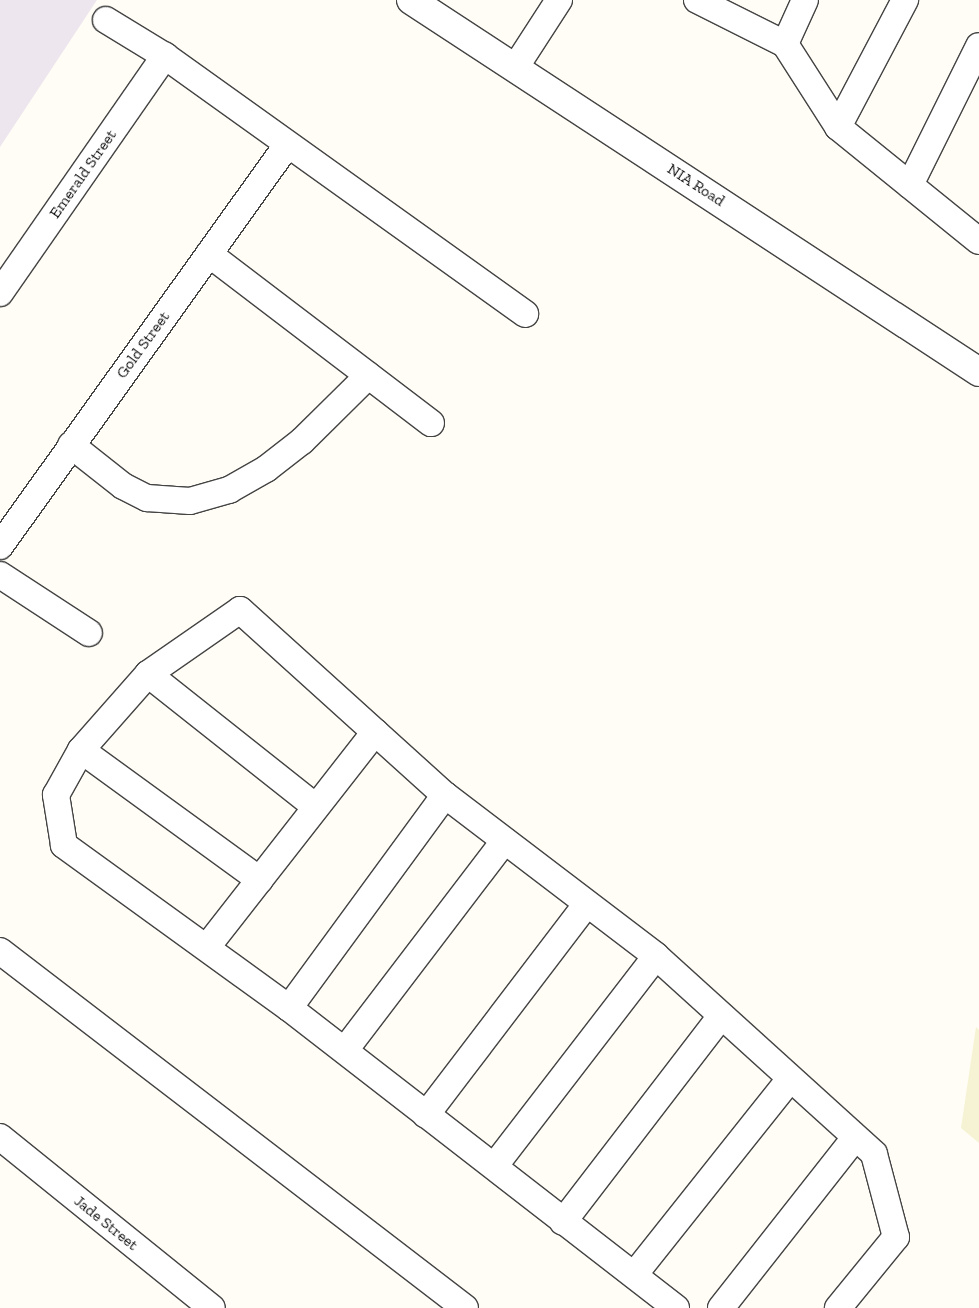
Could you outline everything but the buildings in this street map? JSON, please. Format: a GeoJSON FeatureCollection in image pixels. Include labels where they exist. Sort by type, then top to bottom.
{"type":"FeatureCollection","features":[{"type":"Feature","properties":{"kind":"street","name":"NIA Road"},"geometry":{"type":"LineString","coordinates":[[411,0],[979,372]]}},
{"type":"Feature","properties":{"kind":"street"},"geometry":{"type":"LineString","coordinates":[[515,68],[558,0]]}},
{"type":"Feature","properties":{"kind":"street"},"geometry":{"type":"LineString","coordinates":[[697,0],[785,44],[838,127],[979,241]]}},
{"type":"Feature","properties":{"kind":"street"},"geometry":{"type":"LineString","coordinates":[[785,44],[805,0]]}},
{"type":"Feature","properties":{"kind":"street"},"geometry":{"type":"LineString","coordinates":[[838,127],[906,0]]}},
{"type":"Feature","properties":{"kind":"street"},"geometry":{"type":"LineString","coordinates":[[106,20],[165,56],[525,314]]}},
{"type":"Feature","properties":{"kind":"street"},"geometry":{"type":"LineString","coordinates":[[910,185],[979,46]]}},
{"type":"Feature","properties":{"kind":"street","name":"Emerald Street"},"geometry":{"type":"LineString","coordinates":[[0,293],[165,56]]}},
{"type":"Feature","properties":{"kind":"street","name":"Gold Street"},"geometry":{"type":"LineString","coordinates":[[0,546],[287,145]]}},
{"type":"Feature","properties":{"kind":"street"},"geometry":{"type":"LineString","coordinates":[[209,254],[431,423]]}},
{"type":"Feature","properties":{"kind":"street"},"geometry":{"type":"LineString","coordinates":[[71,445],[123,486],[147,498],[190,501],[228,490],[266,469],[302,441],[368,376]]}},
{"type":"Feature","properties":{"kind":"street"},"geometry":{"type":"LineString","coordinates":[[0,575],[89,633]]}},
{"type":"Feature","properties":{"kind":"street"},"geometry":{"type":"LineString","coordinates":[[676,1308],[563,1222],[496,1164],[426,1115],[345,1050],[207,947],[64,845],[56,795],[81,750],[148,674],[240,610],[445,795],[656,956],[854,1138],[874,1154],[896,1237],[838,1308]]}},
{"type":"Feature","properties":{"kind":"street"},"geometry":{"type":"LineString","coordinates":[[148,674],[316,807]]}},
{"type":"Feature","properties":{"kind":"street"},"geometry":{"type":"LineString","coordinates":[[207,947],[374,732]]}},
{"type":"Feature","properties":{"kind":"street"},"geometry":{"type":"LineString","coordinates":[[81,750],[260,880]]}},
{"type":"Feature","properties":{"kind":"street"},"geometry":{"type":"LineString","coordinates":[[289,1008],[445,795]]}},
{"type":"Feature","properties":{"kind":"street"},"geometry":{"type":"LineString","coordinates":[[345,1050],[504,841]]}},
{"type":"Feature","properties":{"kind":"street"},"geometry":{"type":"LineString","coordinates":[[426,1115],[587,904]]}},
{"type":"Feature","properties":{"kind":"street"},"geometry":{"type":"LineString","coordinates":[[0,952],[465,1308]]}},
{"type":"Feature","properties":{"kind":"street"},"geometry":{"type":"LineString","coordinates":[[496,1164],[656,956]]}},
{"type":"Feature","properties":{"kind":"street"},"geometry":{"type":"LineString","coordinates":[[563,1222],[721,1016]]}},
{"type":"Feature","properties":{"kind":"street"},"geometry":{"type":"LineString","coordinates":[[634,1275],[790,1078]]}},
{"type":"Feature","properties":{"kind":"street","name":"Jade Street"},"geometry":{"type":"LineString","coordinates":[[0,1137],[212,1308]]}},
{"type":"Feature","properties":{"kind":"street"},"geometry":{"type":"LineString","coordinates":[[721,1308],[854,1138]]}},
{"type":"Feature","properties":{"kind":"shaded area"},"geometry":{"type":"Polygon","coordinates":[[[0,0],[97,0],[0,147],[0,0]]]}},
{"type":"Feature","properties":{"kind":"shaded area"},"geometry":{"type":"Polygon","coordinates":[[[976,1027],[979,1030],[979,1143],[961,1128],[976,1027]]]}}]}
